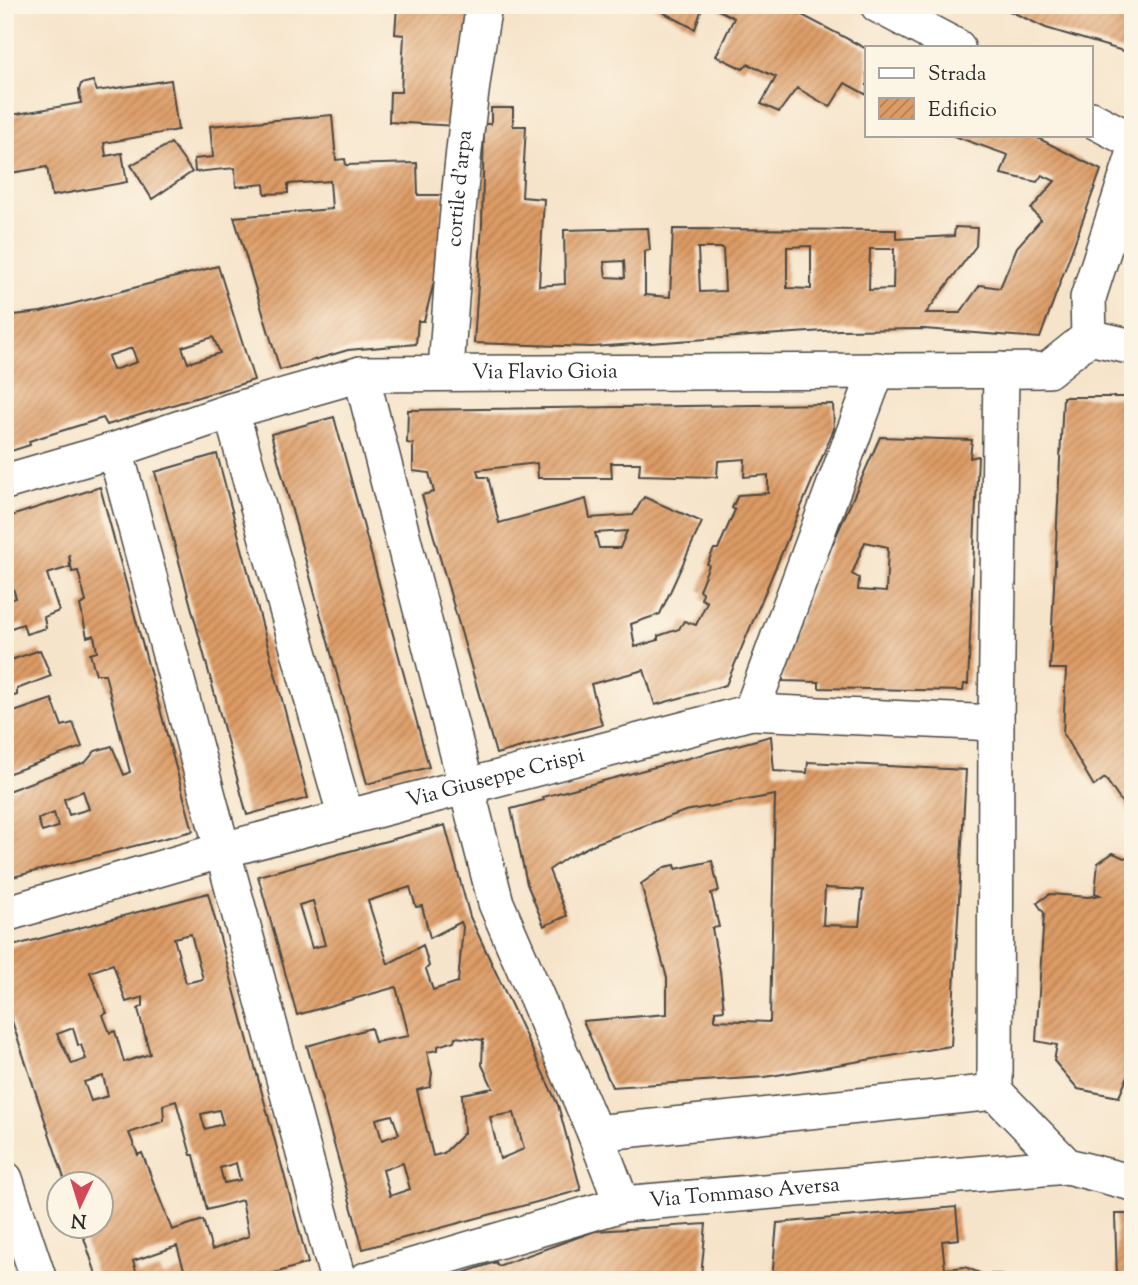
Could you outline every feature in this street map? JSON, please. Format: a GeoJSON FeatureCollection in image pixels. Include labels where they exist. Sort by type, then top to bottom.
{"type":"FeatureCollection","features":[{"type":"Feature","properties":{"kind":"street","name":"cortile d'arpa"},"geometry":{"type":"LineString","coordinates":[[446,372],[456,211],[469,93],[484,5]]}},
{"type":"Feature","properties":{"kind":"street"},"geometry":{"type":"LineString","coordinates":[[878,5],[955,46]]}},
{"type":"Feature","properties":{"kind":"street"},"geometry":{"type":"LineString","coordinates":[[1092,119],[1133,141]]}},
{"type":"Feature","properties":{"kind":"street"},"geometry":{"type":"LineString","coordinates":[[1133,158],[1088,298],[1089,337],[1133,347]]}},
{"type":"Feature","properties":{"kind":"street","name":"Via Flavio Gioia"},"geometry":{"type":"LineString","coordinates":[[5,482],[115,450],[231,411],[362,374],[1048,370],[1089,337]]}},
{"type":"Feature","properties":{"kind":"street"},"geometry":{"type":"LineString","coordinates":[[751,712],[877,370]]}},
{"type":"Feature","properties":{"kind":"street"},"geometry":{"type":"LineString","coordinates":[[1001,370],[995,1092],[1067,1166]]}},
{"type":"Feature","properties":{"kind":"street"},"geometry":{"type":"LineString","coordinates":[[362,374],[496,903],[595,1133],[622,1204]]}},
{"type":"Feature","properties":{"kind":"street"},"geometry":{"type":"LineString","coordinates":[[231,411],[346,818]]}},
{"type":"Feature","properties":{"kind":"street"},"geometry":{"type":"LineString","coordinates":[[115,450],[338,1280]]}},
{"type":"Feature","properties":{"kind":"street","name":"Via Giuseppe Crispi"},"geometry":{"type":"LineString","coordinates":[[5,914],[223,850],[751,712],[996,723]]}},
{"type":"Feature","properties":{"kind":"street"},"geometry":{"type":"LineString","coordinates":[[595,1133],[995,1092]]}},
{"type":"Feature","properties":{"kind":"street","name":"Via Tommaso Aversa"},"geometry":{"type":"LineString","coordinates":[[366,1280],[622,1204],[1067,1166],[1133,1183]]}},
{"type":"Feature","properties":{"kind":"street"},"geometry":{"type":"LineString","coordinates":[[5,1179],[40,1280]]}},
{"type":"Feature","properties":{"kind":"building"},"geometry":{"type":"Polygon","coordinates":[[[478,5],[456,126],[389,122],[390,92],[401,92],[404,35],[395,34],[397,6],[478,5]]]}},
{"type":"Feature","properties":{"kind":"building"},"geometry":{"type":"Polygon","coordinates":[[[649,5],[703,5],[695,29],[649,5]]]}},
{"type":"Feature","properties":{"kind":"building"},"geometry":{"type":"Polygon","coordinates":[[[709,5],[783,5],[865,48],[865,94],[845,83],[830,107],[797,88],[779,112],[761,104],[776,77],[748,64],[743,69],[716,56],[734,18],[709,5]]]}},
{"type":"Feature","properties":{"kind":"building"},"geometry":{"type":"Polygon","coordinates":[[[997,5],[1133,5],[1133,54],[1046,28],[997,5]]]}},
{"type":"Feature","properties":{"kind":"building"},"geometry":{"type":"Polygon","coordinates":[[[171,80],[178,130],[104,143],[106,156],[122,153],[127,182],[52,196],[47,167],[5,174],[5,116],[81,103],[81,84],[93,81],[97,91],[171,80]]]}},
{"type":"Feature","properties":{"kind":"building"},"geometry":{"type":"Polygon","coordinates":[[[491,108],[513,108],[513,126],[526,126],[522,197],[544,199],[539,286],[565,284],[564,230],[648,228],[650,250],[645,251],[645,295],[670,297],[673,229],[896,230],[896,239],[954,236],[955,227],[977,228],[976,246],[926,313],[960,313],[980,285],[1000,288],[1017,247],[1041,220],[1031,209],[1055,181],[1042,175],[1037,182],[1001,174],[1008,155],[954,136],[1034,136],[1101,170],[1040,338],[924,329],[839,330],[592,347],[474,343],[482,225],[484,124],[491,124],[491,108]],[[811,246],[787,247],[787,288],[811,289],[811,246]],[[698,248],[700,292],[725,291],[723,248],[698,248]],[[870,249],[869,290],[893,289],[894,249],[870,249]],[[624,261],[604,262],[606,277],[625,278],[624,261]]]}},
{"type":"Feature","properties":{"kind":"building"},"geometry":{"type":"Polygon","coordinates":[[[332,115],[336,160],[345,159],[346,165],[417,163],[418,195],[444,195],[438,266],[424,321],[418,321],[416,344],[348,350],[280,370],[234,217],[332,209],[330,181],[288,184],[288,193],[265,194],[264,184],[236,187],[235,168],[195,172],[194,159],[213,157],[210,126],[332,115]]]}},
{"type":"Feature","properties":{"kind":"building"},"geometry":{"type":"Polygon","coordinates":[[[171,143],[192,172],[152,199],[131,165],[171,143]]]}},
{"type":"Feature","properties":{"kind":"building"},"geometry":{"type":"Polygon","coordinates":[[[218,266],[254,380],[107,425],[103,418],[29,441],[30,445],[5,453],[5,316],[41,312],[218,266]],[[213,337],[182,347],[188,363],[220,353],[213,337]],[[132,348],[108,356],[113,370],[137,362],[132,348]]]}},
{"type":"Feature","properties":{"kind":"building"},"geometry":{"type":"Polygon","coordinates":[[[1063,397],[1133,397],[1133,607],[1127,629],[1133,631],[1133,819],[1105,778],[1094,786],[1063,734],[1066,669],[1050,669],[1063,397]]]}},
{"type":"Feature","properties":{"kind":"building"},"geometry":{"type":"Polygon","coordinates":[[[833,404],[834,429],[726,685],[655,705],[644,670],[591,684],[602,725],[496,754],[422,495],[434,492],[429,473],[413,471],[413,444],[407,443],[408,410],[833,404]],[[745,459],[718,461],[717,477],[639,475],[640,463],[611,463],[612,478],[538,478],[537,463],[477,470],[479,477],[488,477],[499,523],[586,499],[590,518],[633,515],[644,497],[702,522],[660,614],[631,624],[635,647],[658,640],[658,636],[679,629],[684,621],[696,625],[707,602],[701,599],[703,593],[699,590],[709,565],[707,564],[714,549],[718,549],[735,510],[732,508],[738,495],[768,493],[768,475],[744,477],[745,459]],[[627,531],[595,533],[599,548],[620,548],[627,531]]]}},
{"type":"Feature","properties":{"kind":"building"},"geometry":{"type":"Polygon","coordinates":[[[334,417],[429,767],[367,784],[271,434],[334,417]]]}},
{"type":"Feature","properties":{"kind":"building"},"geometry":{"type":"Polygon","coordinates":[[[880,437],[972,440],[970,458],[978,456],[968,684],[964,684],[963,691],[819,688],[819,682],[783,681],[782,658],[880,437]],[[865,542],[852,574],[859,578],[858,590],[886,592],[888,547],[865,542]]]}},
{"type":"Feature","properties":{"kind":"building"},"geometry":{"type":"Polygon","coordinates":[[[217,454],[308,798],[247,815],[155,472],[217,454]]]}},
{"type":"Feature","properties":{"kind":"building"},"geometry":{"type":"Polygon","coordinates":[[[100,487],[193,831],[5,879],[5,792],[86,762],[95,751],[112,746],[124,775],[130,772],[105,674],[96,674],[90,654],[97,652],[94,635],[87,637],[80,605],[86,602],[78,571],[72,572],[69,554],[70,567],[47,574],[59,611],[44,617],[46,628],[26,634],[23,624],[8,629],[11,641],[5,643],[5,602],[16,598],[9,576],[5,574],[5,518],[100,487]],[[83,791],[64,799],[69,815],[89,809],[83,791]],[[54,813],[38,819],[42,832],[58,827],[54,813]]]}},
{"type":"Feature","properties":{"kind":"building"},"geometry":{"type":"Polygon","coordinates":[[[40,650],[51,676],[17,689],[17,695],[5,699],[5,662],[40,650]]]}},
{"type":"Feature","properties":{"kind":"building"},"geometry":{"type":"Polygon","coordinates":[[[52,699],[62,726],[73,723],[82,747],[7,774],[5,715],[52,699]]]}},
{"type":"Feature","properties":{"kind":"building"},"geometry":{"type":"Polygon","coordinates":[[[771,736],[774,771],[807,773],[808,762],[966,770],[951,1046],[765,1077],[612,1087],[583,1021],[667,1014],[667,978],[641,884],[665,867],[675,865],[676,869],[712,861],[719,891],[711,893],[719,927],[712,928],[724,1010],[715,1011],[715,1020],[770,1022],[775,795],[685,811],[594,844],[566,858],[549,870],[567,916],[544,926],[527,884],[511,809],[544,800],[543,797],[771,736]],[[825,888],[823,925],[859,926],[863,890],[825,888]]]}},
{"type":"Feature","properties":{"kind":"building"},"geometry":{"type":"Polygon","coordinates":[[[445,825],[470,917],[558,1105],[581,1190],[363,1249],[307,1046],[371,1028],[375,1042],[409,1036],[396,987],[297,1015],[258,876],[445,825]],[[410,887],[368,901],[388,964],[423,945],[429,966],[426,969],[433,990],[458,982],[463,927],[461,922],[430,938],[422,906],[416,907],[410,887]],[[313,901],[299,905],[312,948],[325,945],[313,901]],[[455,1037],[454,1041],[438,1046],[438,1050],[427,1052],[432,1073],[430,1087],[417,1090],[433,1156],[444,1153],[464,1133],[462,1094],[493,1088],[482,1065],[483,1040],[455,1037]],[[514,1113],[490,1117],[500,1159],[524,1149],[514,1113]],[[392,1115],[376,1119],[382,1140],[399,1134],[392,1115]],[[403,1163],[383,1170],[390,1196],[410,1189],[403,1163]]]}},
{"type":"Feature","properties":{"kind":"building"},"geometry":{"type":"Polygon","coordinates":[[[1113,853],[1124,858],[1133,855],[1133,1064],[1119,1097],[1078,1089],[1054,1061],[1057,1045],[1036,1041],[1044,913],[1037,903],[1050,894],[1088,897],[1100,895],[1095,893],[1098,863],[1113,853]]]}},
{"type":"Feature","properties":{"kind":"building"},"geometry":{"type":"Polygon","coordinates":[[[208,893],[308,1263],[251,1280],[98,1280],[85,1240],[116,1240],[116,1170],[61,1170],[5,1000],[5,948],[208,893]],[[191,934],[174,938],[186,983],[203,979],[191,934]],[[113,964],[90,972],[107,1013],[103,1015],[110,1033],[115,1031],[124,1062],[150,1054],[138,1009],[143,1006],[143,997],[126,1002],[113,964]],[[73,1028],[57,1034],[72,1064],[86,1059],[73,1028]],[[103,1076],[84,1082],[91,1101],[108,1096],[103,1076]],[[176,1101],[163,1105],[164,1121],[129,1133],[138,1155],[142,1153],[172,1230],[203,1220],[212,1250],[249,1236],[242,1200],[207,1210],[194,1155],[191,1155],[176,1101]],[[219,1110],[201,1114],[205,1129],[223,1124],[219,1110]],[[236,1163],[220,1168],[224,1183],[240,1180],[236,1163]],[[177,1246],[133,1261],[138,1277],[160,1269],[163,1276],[184,1269],[177,1246]]]}},
{"type":"Feature","properties":{"kind":"building"},"geometry":{"type":"Polygon","coordinates":[[[956,1207],[959,1239],[942,1241],[945,1269],[965,1267],[982,1274],[1001,1274],[999,1280],[772,1280],[777,1223],[956,1207]]]}},
{"type":"Feature","properties":{"kind":"building"},"geometry":{"type":"Polygon","coordinates":[[[1115,1214],[1133,1214],[1133,1280],[1117,1280],[1115,1214]]]}},
{"type":"Feature","properties":{"kind":"building"},"geometry":{"type":"Polygon","coordinates":[[[706,1224],[701,1276],[695,1276],[695,1280],[442,1280],[496,1262],[498,1266],[595,1231],[706,1224]]]}}]}
